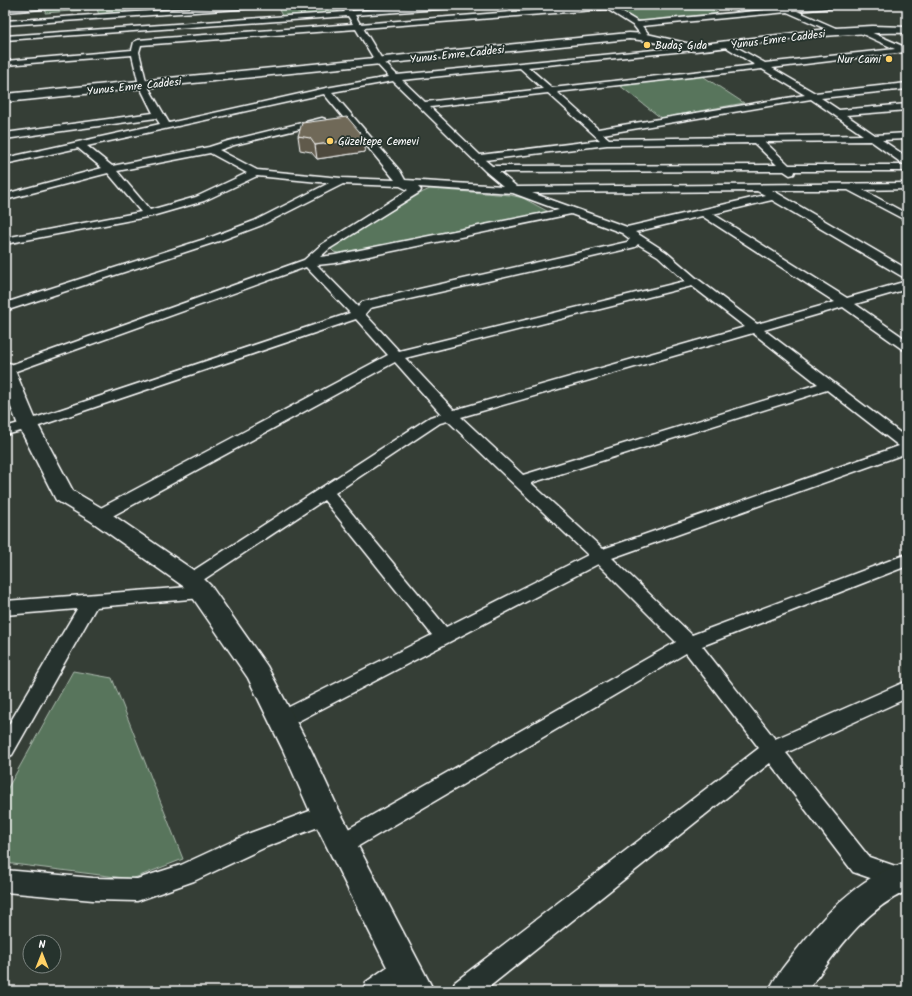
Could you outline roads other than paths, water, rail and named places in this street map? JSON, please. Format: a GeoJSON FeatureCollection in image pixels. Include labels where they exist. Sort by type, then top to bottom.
{"type":"FeatureCollection","features":[{"type":"Feature","properties":{"kind":"street"},"geometry":{"type":"LineString","coordinates":[[5,10],[67,5]]}},
{"type":"Feature","properties":{"kind":"street"},"geometry":{"type":"LineString","coordinates":[[135,5],[134,14],[138,43],[135,52],[143,85],[162,121],[168,126]]}},
{"type":"Feature","properties":{"kind":"street"},"geometry":{"type":"LineString","coordinates":[[5,23],[269,5]]}},
{"type":"Feature","properties":{"kind":"street"},"geometry":{"type":"LineString","coordinates":[[345,5],[380,62],[489,169],[514,190],[626,230],[662,254],[694,282],[754,329],[830,385],[907,445]]}},
{"type":"Feature","properties":{"kind":"street"},"geometry":{"type":"LineString","coordinates":[[5,38],[468,5]]}},
{"type":"Feature","properties":{"kind":"street"},"geometry":{"type":"LineString","coordinates":[[776,5],[836,31]]}},
{"type":"Feature","properties":{"kind":"street"},"geometry":{"type":"LineString","coordinates":[[638,24],[841,5]]}},
{"type":"Feature","properties":{"kind":"street"},"geometry":{"type":"LineString","coordinates":[[138,43],[358,27],[370,24],[607,6],[638,24],[647,36]]}},
{"type":"Feature","properties":{"kind":"street"},"geometry":{"type":"LineString","coordinates":[[861,30],[906,51]]}},
{"type":"Feature","properties":{"kind":"street","name":"Yunus Emre Caddesi"},"geometry":{"type":"LineString","coordinates":[[5,98],[380,62],[619,37],[647,36],[666,43],[695,48],[836,31],[907,30]]}},
{"type":"Feature","properties":{"kind":"street"},"geometry":{"type":"LineString","coordinates":[[729,45],[813,96],[907,162]]}},
{"type":"Feature","properties":{"kind":"street"},"geometry":{"type":"LineString","coordinates":[[5,161],[326,91],[395,78],[695,48]]}},
{"type":"Feature","properties":{"kind":"street"},"geometry":{"type":"LineString","coordinates":[[423,105],[906,51]]}},
{"type":"Feature","properties":{"kind":"street"},"geometry":{"type":"LineString","coordinates":[[5,63],[135,52]]}},
{"type":"Feature","properties":{"kind":"street"},"geometry":{"type":"LineString","coordinates":[[522,65],[607,142]]}},
{"type":"Feature","properties":{"kind":"street"},"geometry":{"type":"LineString","coordinates":[[596,132],[813,96],[907,86]]}},
{"type":"Feature","properties":{"kind":"street"},"geometry":{"type":"LineString","coordinates":[[308,262],[324,246],[416,190],[402,183],[396,173],[339,117],[326,91]]}},
{"type":"Feature","properties":{"kind":"street"},"geometry":{"type":"LineString","coordinates":[[837,113],[907,107]]}},
{"type":"Feature","properties":{"kind":"street"},"geometry":{"type":"LineString","coordinates":[[5,136],[160,115]]}},
{"type":"Feature","properties":{"kind":"street"},"geometry":{"type":"LineString","coordinates":[[5,197],[110,169],[211,150],[231,143],[339,117]]}},
{"type":"Feature","properties":{"kind":"street"},"geometry":{"type":"LineString","coordinates":[[478,158],[607,142],[873,138],[907,136]]}},
{"type":"Feature","properties":{"kind":"street"},"geometry":{"type":"LineString","coordinates":[[757,140],[806,187]]}},
{"type":"Feature","properties":{"kind":"street"},"geometry":{"type":"LineString","coordinates":[[80,145],[110,169],[148,214]]}},
{"type":"Feature","properties":{"kind":"street"},"geometry":{"type":"LineString","coordinates":[[211,150],[255,173],[341,181],[514,190],[907,186]]}},
{"type":"Feature","properties":{"kind":"street"},"geometry":{"type":"LineString","coordinates":[[489,169],[907,168]]}},
{"type":"Feature","properties":{"kind":"street"},"geometry":{"type":"LineString","coordinates":[[5,241],[148,214],[200,200],[255,173]]}},
{"type":"Feature","properties":{"kind":"street"},"geometry":{"type":"LineString","coordinates":[[5,307],[218,238],[258,222],[341,181]]}},
{"type":"Feature","properties":{"kind":"street"},"geometry":{"type":"LineString","coordinates":[[850,187],[907,218]]}},
{"type":"Feature","properties":{"kind":"street"},"geometry":{"type":"LineString","coordinates":[[760,188],[907,274]]}},
{"type":"Feature","properties":{"kind":"street"},"geometry":{"type":"LineString","coordinates":[[626,230],[774,196]]}},
{"type":"Feature","properties":{"kind":"street"},"geometry":{"type":"LineString","coordinates":[[375,991],[411,980],[326,814],[282,720],[258,673],[197,586],[100,516],[64,495],[17,428],[6,370],[308,262],[335,259],[574,211]]}},
{"type":"Feature","properties":{"kind":"street"},"geometry":{"type":"LineString","coordinates":[[704,213],[844,302],[907,346]]}},
{"type":"Feature","properties":{"kind":"street"},"geometry":{"type":"LineString","coordinates":[[17,428],[358,314],[366,305],[631,245],[637,238]]}},
{"type":"Feature","properties":{"kind":"street"},"geometry":{"type":"LineString","coordinates":[[308,262],[358,314],[451,416],[600,556],[689,643],[861,865],[905,879]]}},
{"type":"Feature","properties":{"kind":"street"},"geometry":{"type":"LineString","coordinates":[[100,516],[396,356],[694,282]]}},
{"type":"Feature","properties":{"kind":"street"},"geometry":{"type":"LineString","coordinates":[[5,608],[90,601],[197,586],[326,492],[435,420],[907,285]]}},
{"type":"Feature","properties":{"kind":"street"},"geometry":{"type":"LineString","coordinates":[[520,481],[830,385]]}},
{"type":"Feature","properties":{"kind":"street"},"geometry":{"type":"LineString","coordinates":[[282,720],[600,556],[907,448]]}},
{"type":"Feature","properties":{"kind":"street"},"geometry":{"type":"LineString","coordinates":[[326,492],[444,637]]}},
{"type":"Feature","properties":{"kind":"street"},"geometry":{"type":"LineString","coordinates":[[342,844],[689,643],[907,560]]}},
{"type":"Feature","properties":{"kind":"street"},"geometry":{"type":"LineString","coordinates":[[5,749],[90,601]]}},
{"type":"Feature","properties":{"kind":"street"},"geometry":{"type":"LineString","coordinates":[[464,991],[772,750],[907,689]]}},
{"type":"Feature","properties":{"kind":"street"},"geometry":{"type":"LineString","coordinates":[[5,881],[93,889],[136,890],[186,874],[258,840],[326,814]]}},
{"type":"Feature","properties":{"kind":"street"},"geometry":{"type":"LineString","coordinates":[[786,991],[854,910],[877,891],[905,879]]}},
{"type":"Feature","properties":{"kind":"place","name":"Budaş Gıda"},"geometry":{"type":"Point","coordinates":[647,45]}},
{"type":"Feature","properties":{"kind":"place","name":"Nur Cami"},"geometry":{"type":"Point","coordinates":[889,59]}},
{"type":"Feature","properties":{"kind":"place","name":"Güzeltepe Cemevi"},"geometry":{"type":"Point","coordinates":[330,141]}}]}
